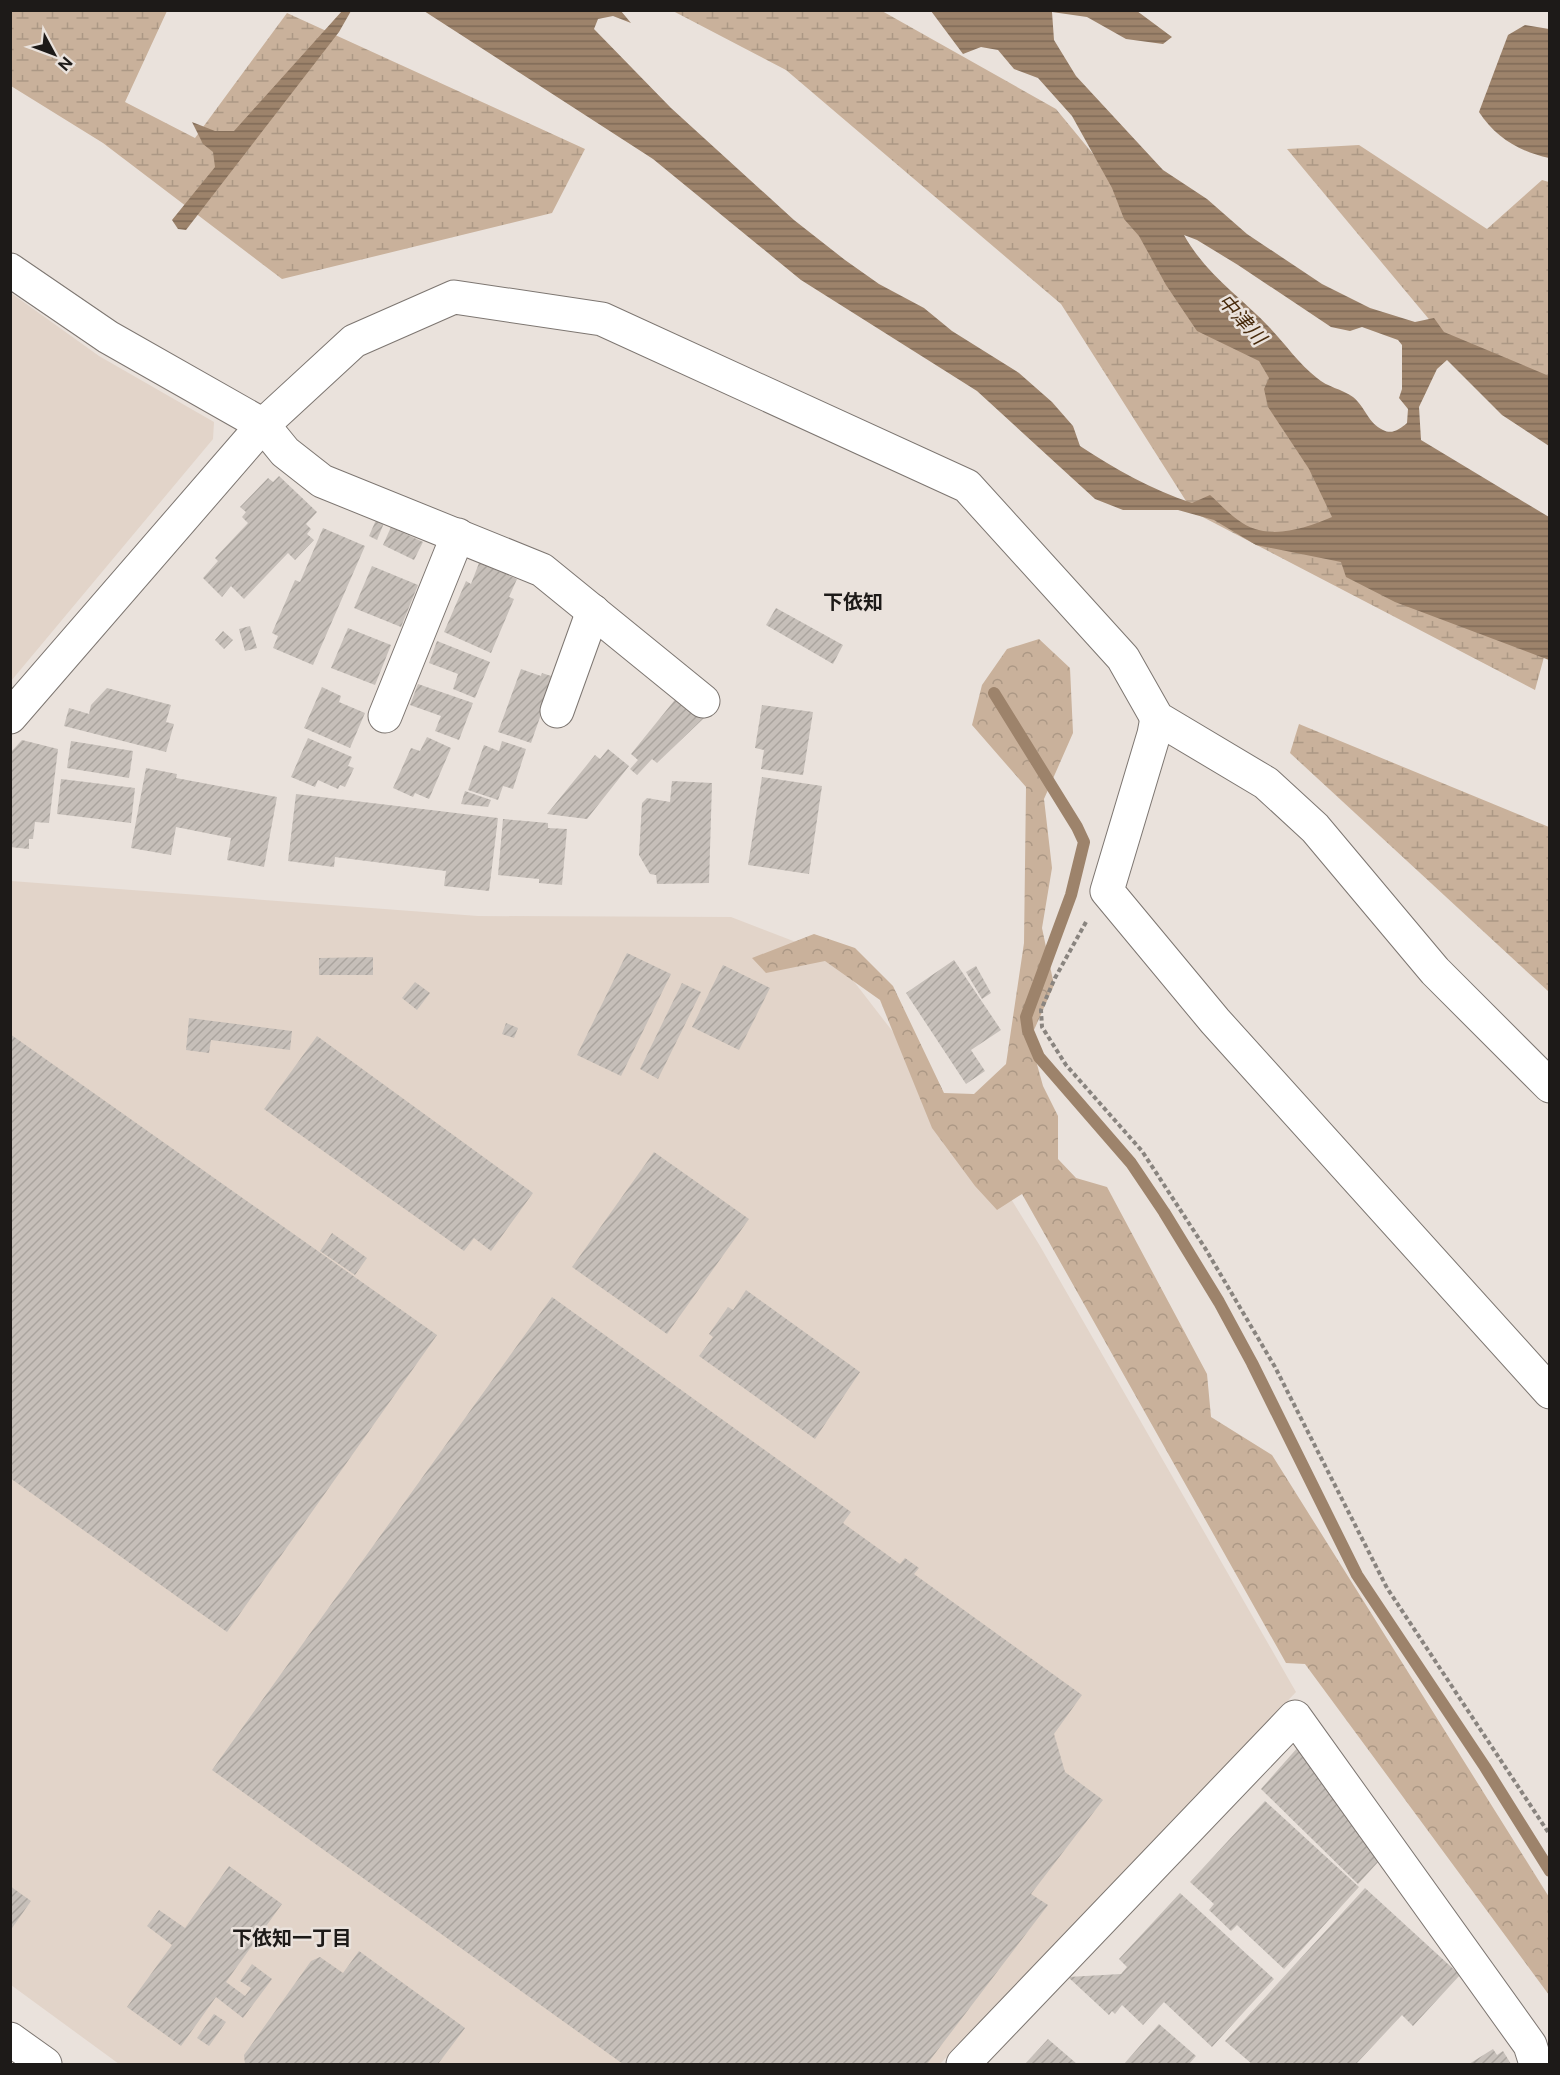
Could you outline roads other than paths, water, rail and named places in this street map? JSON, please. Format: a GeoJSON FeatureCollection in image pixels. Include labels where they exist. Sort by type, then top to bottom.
{"type":"FeatureCollection","features":[{"type":"Feature","properties":{"kind":"main road"},"geometry":{"type":"LineString","coordinates":[[10,270],[108,337],[263,425],[285,452],[322,481],[542,570],[702,701]]}},
{"type":"Feature","properties":{"kind":"main road"},"geometry":{"type":"LineString","coordinates":[[10,717],[263,425],[354,341],[454,297],[602,319],[967,486],[1123,658],[1157,718],[1266,783],[1315,828],[1435,971],[1550,1086]]}},
{"type":"Feature","properties":{"kind":"main road"},"geometry":{"type":"LineString","coordinates":[[385,716],[458,535]]}},
{"type":"Feature","properties":{"kind":"main road"},"geometry":{"type":"LineString","coordinates":[[557,711],[593,611]]}},
{"type":"Feature","properties":{"kind":"main road"},"geometry":{"type":"LineString","coordinates":[[1157,718],[1107,891],[1215,1021],[1550,1392]]}},
{"type":"Feature","properties":{"kind":"main road"},"geometry":{"type":"LineString","coordinates":[[963,2064],[1295,1717],[1530,2045],[1536,2064]]}},
{"type":"Feature","properties":{"kind":"main road"},"geometry":{"type":"LineString","coordinates":[[10,2039],[45,2064]]}},
{"type":"Feature","properties":{"kind":"water"},"geometry":{"type":"Polygon","coordinates":[[[342,11],[351,11],[339,32],[186,230],[178,229],[172,220],[215,167],[213,152],[203,144],[192,122],[215,131],[234,131],[342,11]]]}},
{"type":"Feature","properties":{"kind":"water","name":"中津川"},"geometry":{"type":"Polygon","coordinates":[[[424,11],[621,11],[631,23],[613,16],[598,19],[594,29],[671,108],[794,220],[845,260],[879,284],[924,308],[952,331],[1019,373],[1052,402],[1073,426],[1080,446],[1134,478],[1177,498],[1192,503],[1210,495],[1249,527],[1273,532],[1309,526],[1332,517],[1309,469],[1268,407],[1264,389],[1269,378],[1259,361],[1197,331],[1166,285],[1139,236],[1124,219],[1112,188],[1072,116],[1038,78],[1014,69],[998,50],[981,47],[963,54],[931,11],[1137,11],[1172,37],[1163,44],[1126,39],[1087,17],[1052,12],[1054,40],[1076,76],[1163,170],[1207,199],[1247,234],[1322,284],[1370,308],[1415,322],[1434,318],[1444,332],[1549,376],[1549,446],[1502,415],[1447,360],[1437,369],[1419,407],[1421,440],[1549,517],[1549,660],[1395,602],[1346,577],[1341,562],[1256,545],[1214,520],[1178,510],[1123,510],[1095,499],[977,391],[801,280],[653,159],[424,11]],[[1184,235],[1213,274],[1270,328],[1310,373],[1325,384],[1353,397],[1374,423],[1383,430],[1393,432],[1407,423],[1408,409],[1399,398],[1402,389],[1402,345],[1398,340],[1362,327],[1350,331],[1331,327],[1197,240],[1184,235]]]}},
{"type":"Feature","properties":{"kind":"water"},"geometry":{"type":"Polygon","coordinates":[[[1525,25],[1549,29],[1549,158],[1528,152],[1509,142],[1485,121],[1479,112],[1508,35],[1525,25]]]}},
{"type":"Feature","properties":{"kind":"waterway"},"geometry":{"type":"LineString","coordinates":[[994,693],[1084,842],[1071,895],[1026,1017],[1028,1031],[1039,1057],[1131,1163],[1164,1212],[1219,1302],[1252,1363],[1357,1575],[1485,1767],[1550,1871]]}},
{"type":"Feature","properties":{"kind":"district","name":"下依知"},"geometry":{"type":"Point","coordinates":[853,602]}},
{"type":"Feature","properties":{"kind":"district","name":"下依知一丁目"},"geometry":{"type":"Point","coordinates":[292,1938]}}]}
